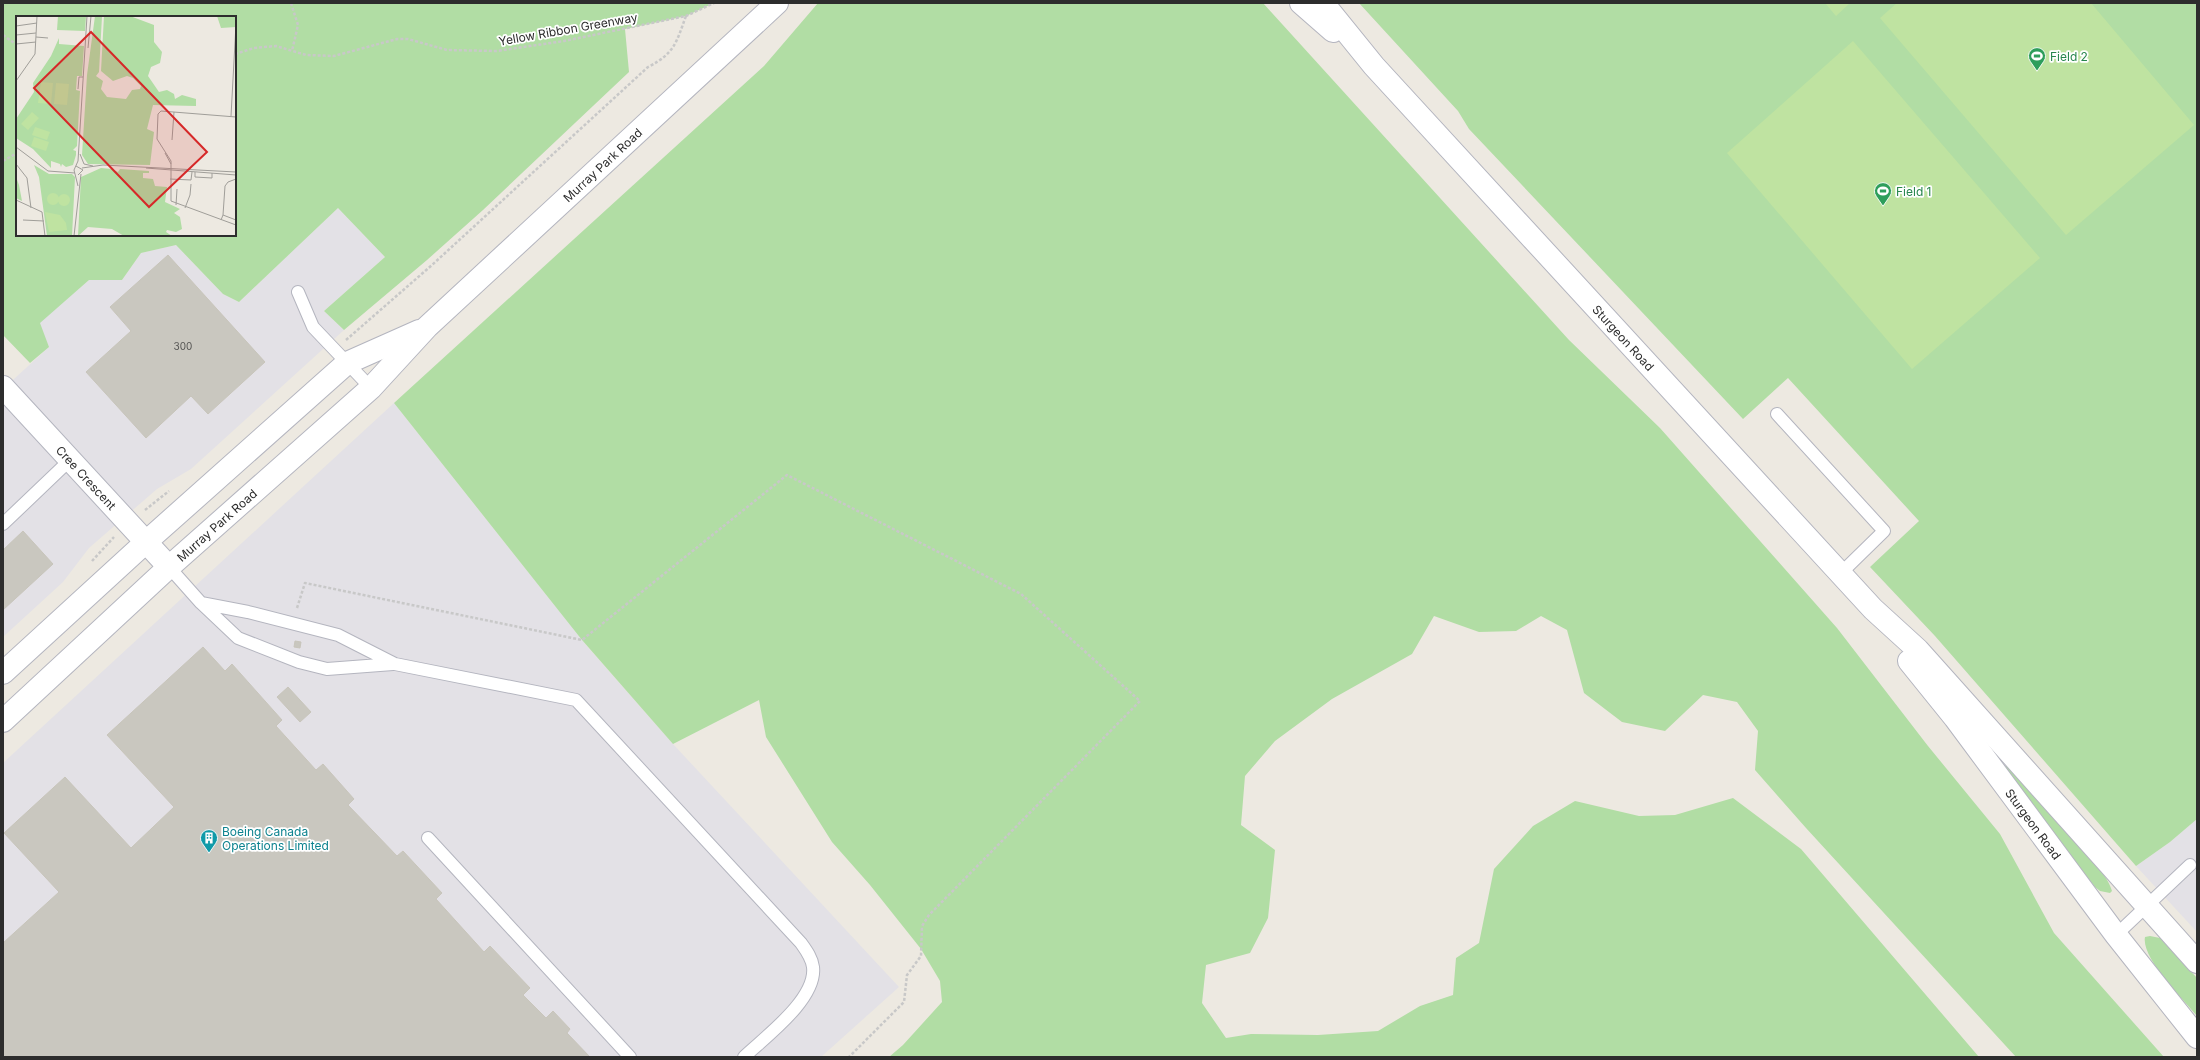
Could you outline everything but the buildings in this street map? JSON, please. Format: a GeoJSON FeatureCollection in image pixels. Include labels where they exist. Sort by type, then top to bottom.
{"type":"FeatureCollection","features":[{"type":"Feature","properties":{"kind":"main road","name":"Murray Park Road"},"geometry":{"type":"LineString","coordinates":[[3,721],[370,388],[427,327],[777,3]]}},
{"type":"Feature","properties":{"kind":"main road","name":"Sturgeon Road"},"geometry":{"type":"LineString","coordinates":[[1301,3],[1374,66]]}},
{"type":"Feature","properties":{"kind":"main road","name":"Sturgeon Road"},"geometry":{"type":"LineString","coordinates":[[1324,3],[1374,66],[1840,574],[1873,609],[1918,650],[2197,962]]}},
{"type":"Feature","properties":{"kind":"main road","name":"Murray Park Road"},"geometry":{"type":"LineString","coordinates":[[3,673],[146,542],[340,356],[427,327]]}},
{"type":"Feature","properties":{"kind":"main road","name":"Cree Crescent"},"geometry":{"type":"LineString","coordinates":[[3,388],[170,568]]}},
{"type":"Feature","properties":{"kind":"main road","name":"Sturgeon Road"},"geometry":{"type":"LineString","coordinates":[[1873,609],[1908,660],[1955,718],[2116,935],[2197,1037]]}},
{"type":"Feature","properties":{"kind":"lane"},"geometry":{"type":"LineString","coordinates":[[298,292],[313,327],[370,388]]}},
{"type":"Feature","properties":{"kind":"lane"},"geometry":{"type":"LineString","coordinates":[[1777,414],[1884,531],[1840,574]]}},
{"type":"Feature","properties":{"kind":"lane"},"geometry":{"type":"LineString","coordinates":[[3,524],[70,460]]}},
{"type":"Feature","properties":{"kind":"lane"},"geometry":{"type":"LineString","coordinates":[[170,568],[201,603],[238,638],[299,662],[327,669],[394,664]]}},
{"type":"Feature","properties":{"kind":"lane"},"geometry":{"type":"LineString","coordinates":[[201,603],[248,612],[338,636],[394,664],[576,700],[801,943],[810,955],[814,968],[811,982],[806,994],[797,1007],[744,1057]]}},
{"type":"Feature","properties":{"kind":"lane"},"geometry":{"type":"LineString","coordinates":[[428,838],[630,1057]]}},
{"type":"Feature","properties":{"kind":"lane"},"geometry":{"type":"LineString","coordinates":[[2116,935],[2190,865]]}},
{"type":"Feature","properties":{"kind":"path"},"geometry":{"type":"LineString","coordinates":[[291,3],[298,25],[292,51]]}},
{"type":"Feature","properties":{"kind":"path","name":"Yellow Ribbon Greenway"},"geometry":{"type":"LineString","coordinates":[[236,54],[266,46],[322,57],[334,56],[397,39],[408,39],[447,50],[498,51],[564,41],[686,16],[714,3]]}},
{"type":"Feature","properties":{"kind":"path"},"geometry":{"type":"LineString","coordinates":[[340,356],[352,335],[432,265],[648,67],[670,53],[677,40],[686,16]]}},
{"type":"Feature","properties":{"kind":"path"},"geometry":{"type":"LineString","coordinates":[[3,35],[16,44]]}},
{"type":"Feature","properties":{"kind":"path"},"geometry":{"type":"LineString","coordinates":[[3,161],[16,154]]}},
{"type":"Feature","properties":{"kind":"path"},"geometry":{"type":"LineString","coordinates":[[296,611],[305,583],[582,640],[787,475],[1021,594],[1140,701],[929,915],[922,926],[921,956],[907,975],[904,1002],[849,1057]]}},
{"type":"Feature","properties":{"kind":"path"},"geometry":{"type":"LineString","coordinates":[[88,566],[97,554],[129,523],[175,488]]}},
{"type":"Feature","properties":{"kind":"shaded area"},"geometry":{"type":"Polygon","coordinates":[[[338,208],[385,257],[324,311],[344,330],[191,469],[157,489],[89,548],[63,582],[3,637],[3,389],[49,347],[39,323],[89,280],[122,280],[141,253],[176,245],[223,294],[239,302],[338,208]]]}},
{"type":"Feature","properties":{"kind":"shaded area"},"geometry":{"type":"Polygon","coordinates":[[[394,403],[586,645],[673,744],[899,987],[821,1057],[3,1057],[3,763],[394,403]]]}},
{"type":"Feature","properties":{"kind":"shaded area"},"geometry":{"type":"Polygon","coordinates":[[[2197,819],[2197,932],[2136,866],[2170,842],[2197,819]]]}},
{"type":"Feature","properties":{"kind":"green space"},"geometry":{"type":"Polygon","coordinates":[[[3,3],[714,3],[686,16],[625,29],[629,72],[483,210],[427,260],[344,330],[324,311],[385,257],[338,208],[239,302],[223,294],[176,245],[141,253],[122,280],[89,280],[40,323],[49,347],[30,363],[3,335],[3,3]]]}},
{"type":"Feature","properties":{"kind":"green space"},"geometry":{"type":"Polygon","coordinates":[[[818,3],[1263,3],[1569,340],[1660,428],[1837,628],[1928,746],[2000,834],[2054,933],[2164,1057],[2016,1057],[1806,828],[1755,770],[1758,731],[1737,702],[1703,695],[1665,731],[1622,722],[1584,693],[1567,630],[1541,616],[1516,631],[1479,632],[1434,616],[1412,654],[1332,699],[1275,741],[1245,776],[1241,825],[1275,850],[1268,918],[1250,953],[1206,965],[1202,1003],[1226,1038],[1251,1034],[1318,1035],[1378,1031],[1420,1006],[1453,995],[1456,958],[1479,943],[1494,869],[1533,826],[1575,801],[1639,816],[1675,815],[1733,798],[1801,849],[1979,1057],[889,1057],[903,1045],[942,1002],[940,981],[921,949],[870,885],[832,842],[766,737],[759,700],[673,744],[582,640],[394,403],[764,66],[818,3]]]}},
{"type":"Feature","properties":{"kind":"green space"},"geometry":{"type":"Polygon","coordinates":[[[1359,3],[2197,3],[2197,819],[2170,842],[2136,866],[1935,636],[1870,567],[1919,521],[1788,378],[1743,419],[1469,129],[1458,111],[1359,3]]]}},
{"type":"Feature","properties":{"kind":"green space"},"geometry":{"type":"Polygon","coordinates":[[[1825,3],[1850,3],[1836,16],[1825,3]]]}},
{"type":"Feature","properties":{"kind":"green space","name":"Field 2"},"geometry":{"type":"Polygon","coordinates":[[[1897,3],[2091,3],[2194,125],[2066,235],[1880,18],[1897,3]]]}},
{"type":"Feature","properties":{"kind":"green space","name":"Field 1"},"geometry":{"type":"Polygon","coordinates":[[[1853,41],[2040,258],[1912,369],[1727,153],[1853,41]]]}},
{"type":"Feature","properties":{"kind":"green space"},"geometry":{"type":"Polygon","coordinates":[[[2007,764],[2059,821],[2102,872],[2112,891],[2110,893],[2100,891],[2095,887],[2044,823],[2005,767],[2007,764]]]}},
{"type":"Feature","properties":{"kind":"green space"},"geometry":{"type":"Polygon","coordinates":[[[2150,936],[2160,938],[2197,978],[2197,1016],[2164,978],[2149,956],[2145,937],[2150,936]]]}},
{"type":"Feature","properties":{"kind":"place","name":"Field 2"},"geometry":{"type":"Point","coordinates":[2037,71]}},
{"type":"Feature","properties":{"kind":"place","name":"Field 1"},"geometry":{"type":"Point","coordinates":[1883,206]}},
{"type":"Feature","properties":{"kind":"place","name":"Boeing Canada Operations Limited"},"geometry":{"type":"Point","coordinates":[209,853]}}]}
